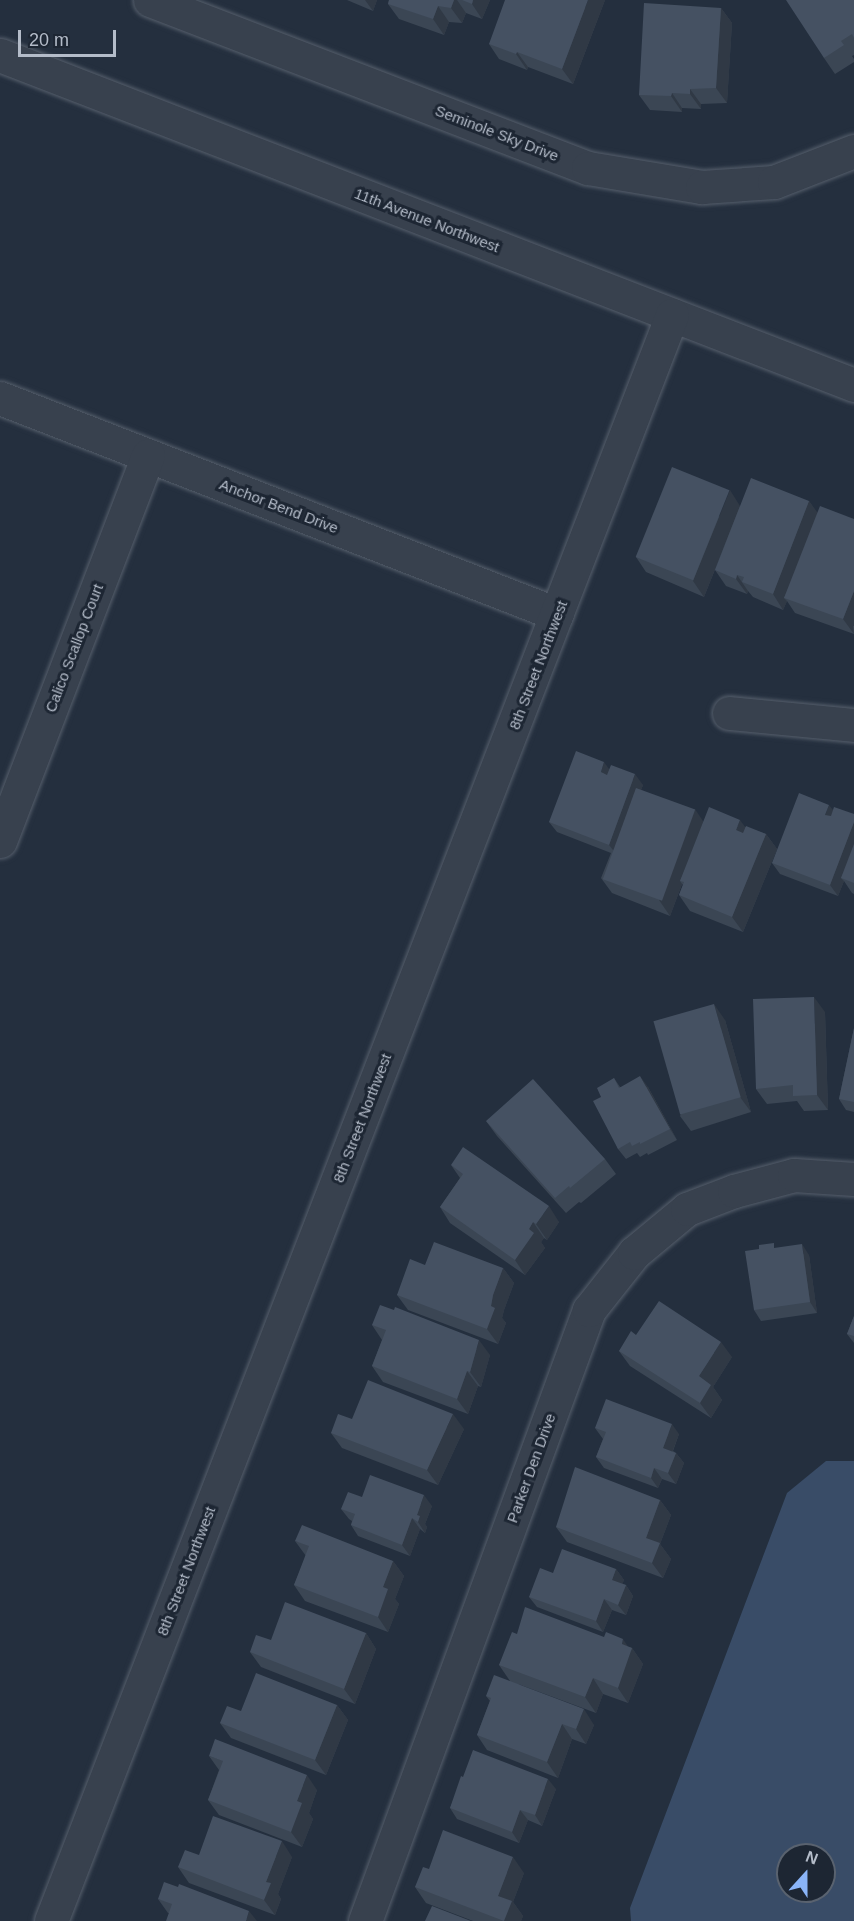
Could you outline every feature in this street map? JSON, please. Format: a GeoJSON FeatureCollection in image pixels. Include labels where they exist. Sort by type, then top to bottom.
{"type":"FeatureCollection","features":[{"type":"Feature","properties":{"kind":"street","name":"Seminole Sky Drive"},"geometry":{"type":"LineString","coordinates":[[150,0],[588,168],[702,188],[774,182],[854,151]]}},
{"type":"Feature","properties":{"kind":"street","name":"11th Avenue Northwest"},"geometry":{"type":"LineString","coordinates":[[0,55],[854,385]]}},
{"type":"Feature","properties":{"kind":"street","name":"8th Street Northwest"},"geometry":{"type":"LineString","coordinates":[[51,1921],[672,315]]}},
{"type":"Feature","properties":{"kind":"street","name":"Anchor Bend Drive"},"geometry":{"type":"LineString","coordinates":[[0,398],[557,614]]}},
{"type":"Feature","properties":{"kind":"street","name":"Calico Scallop Court"},"geometry":{"type":"LineString","coordinates":[[0,841],[148,454]]}},
{"type":"Feature","properties":{"kind":"street"},"geometry":{"type":"LineString","coordinates":[[729,713],[854,725]]}},
{"type":"Feature","properties":{"kind":"street","name":"Parker Den Drive"},"geometry":{"type":"LineString","coordinates":[[365,1921],[589,1310],[634,1253],[687,1209],[734,1191],[794,1175],[854,1179]]}},
{"type":"Feature","properties":{"kind":"water"},"geometry":{"type":"Polygon","coordinates":[[[826,1461],[854,1461],[854,1921],[631,1921],[630,1908],[787,1493],[826,1461]]]}},
{"type":"Feature","properties":{"kind":"building"},"geometry":{"type":"Polygon","coordinates":[[[389,0],[454,0],[451,8],[438,6],[433,19],[388,4],[389,0]]]}},
{"type":"Feature","properties":{"kind":"building"},"geometry":{"type":"Polygon","coordinates":[[[505,0],[588,0],[562,69],[489,44],[505,0]]]}},
{"type":"Feature","properties":{"kind":"building"},"geometry":{"type":"Polygon","coordinates":[[[786,0],[854,0],[854,38],[852,34],[841,41],[844,45],[824,58],[786,0]]]}},
{"type":"Feature","properties":{"kind":"building"},"geometry":{"type":"Polygon","coordinates":[[[644,3],[721,8],[716,88],[690,89],[690,94],[672,93],[671,96],[639,95],[644,3]]]}},
{"type":"Feature","properties":{"kind":"building"},"geometry":{"type":"Polygon","coordinates":[[[672,467],[729,490],[693,580],[636,557],[672,467]]]}},
{"type":"Feature","properties":{"kind":"building"},"geometry":{"type":"Polygon","coordinates":[[[751,478],[809,501],[773,594],[742,582],[744,577],[737,575],[736,579],[715,570],[751,478]]]}},
{"type":"Feature","properties":{"kind":"building"},"geometry":{"type":"Polygon","coordinates":[[[820,506],[854,519],[854,591],[843,619],[784,598],[820,506]]]}},
{"type":"Feature","properties":{"kind":"building"},"geometry":{"type":"Polygon","coordinates":[[[576,751],[604,762],[601,772],[607,775],[611,765],[635,774],[609,845],[549,822],[576,751]]]}},
{"type":"Feature","properties":{"kind":"building"},"geometry":{"type":"Polygon","coordinates":[[[636,788],[695,810],[662,901],[603,879],[636,788]]]}},
{"type":"Feature","properties":{"kind":"building"},"geometry":{"type":"Polygon","coordinates":[[[799,793],[829,805],[825,815],[831,816],[834,807],[854,814],[854,822],[830,885],[772,863],[799,793]]]}},
{"type":"Feature","properties":{"kind":"building"},"geometry":{"type":"Polygon","coordinates":[[[709,807],[740,820],[736,830],[743,833],[746,826],[766,834],[732,917],[679,895],[684,882],[680,881],[709,807]]]}},
{"type":"Feature","properties":{"kind":"building"},"geometry":{"type":"Polygon","coordinates":[[[854,844],[854,883],[841,878],[854,844]]]}},
{"type":"Feature","properties":{"kind":"building"},"geometry":{"type":"Polygon","coordinates":[[[814,997],[817,1095],[793,1096],[793,1085],[756,1089],[753,999],[814,997]]]}},
{"type":"Feature","properties":{"kind":"building"},"geometry":{"type":"Polygon","coordinates":[[[714,1004],[741,1097],[680,1115],[653,1021],[714,1004]]]}},
{"type":"Feature","properties":{"kind":"building"},"geometry":{"type":"Polygon","coordinates":[[[854,1028],[854,1102],[839,1099],[854,1028]]]}},
{"type":"Feature","properties":{"kind":"building"},"geometry":{"type":"Polygon","coordinates":[[[640,1076],[670,1129],[640,1144],[640,1142],[632,1146],[630,1142],[618,1149],[593,1101],[601,1097],[597,1088],[614,1078],[619,1088],[640,1076]]]}},
{"type":"Feature","properties":{"kind":"building"},"geometry":{"type":"Polygon","coordinates":[[[533,1079],[605,1159],[555,1198],[486,1121],[533,1079]]]}},
{"type":"Feature","properties":{"kind":"building"},"geometry":{"type":"Polygon","coordinates":[[[463,1147],[549,1206],[536,1224],[533,1222],[529,1229],[534,1233],[515,1260],[440,1207],[463,1174],[451,1165],[463,1147]]]}},
{"type":"Feature","properties":{"kind":"building"},"geometry":{"type":"Polygon","coordinates":[[[434,1242],[503,1268],[493,1295],[491,1306],[495,1308],[487,1329],[397,1295],[410,1259],[425,1265],[434,1242]]]}},
{"type":"Feature","properties":{"kind":"building"},"geometry":{"type":"Polygon","coordinates":[[[774,1243],[774,1248],[802,1244],[810,1302],[754,1310],[745,1251],[759,1249],[759,1245],[774,1243]]]}},
{"type":"Feature","properties":{"kind":"building"},"geometry":{"type":"Polygon","coordinates":[[[659,1301],[721,1342],[699,1376],[711,1385],[700,1403],[619,1351],[631,1331],[636,1335],[659,1301]]]}},
{"type":"Feature","properties":{"kind":"building"},"geometry":{"type":"Polygon","coordinates":[[[380,1305],[394,1310],[395,1307],[479,1340],[470,1372],[467,1371],[457,1399],[372,1366],[386,1330],[372,1325],[380,1305]]]}},
{"type":"Feature","properties":{"kind":"building"},"geometry":{"type":"Polygon","coordinates":[[[854,1316],[854,1336],[847,1334],[854,1316]]]}},
{"type":"Feature","properties":{"kind":"building"},"geometry":{"type":"Polygon","coordinates":[[[368,1380],[453,1414],[427,1470],[331,1433],[338,1414],[352,1419],[368,1380]]]}},
{"type":"Feature","properties":{"kind":"building"},"geometry":{"type":"Polygon","coordinates":[[[606,1399],[672,1424],[663,1448],[676,1453],[668,1473],[654,1468],[651,1478],[596,1457],[606,1432],[595,1428],[606,1399]]]}},
{"type":"Feature","properties":{"kind":"building"},"geometry":{"type":"Polygon","coordinates":[[[575,1467],[660,1500],[646,1538],[660,1543],[652,1563],[556,1527],[575,1467]]]}},
{"type":"Feature","properties":{"kind":"building"},"geometry":{"type":"Polygon","coordinates":[[[370,1475],[424,1495],[417,1515],[420,1516],[418,1522],[412,1518],[402,1545],[351,1525],[355,1514],[341,1509],[348,1492],[362,1497],[370,1475]]]}},
{"type":"Feature","properties":{"kind":"building"},"geometry":{"type":"Polygon","coordinates":[[[302,1525],[393,1561],[383,1587],[388,1589],[378,1617],[294,1585],[309,1546],[295,1541],[302,1525]]]}},
{"type":"Feature","properties":{"kind":"building"},"geometry":{"type":"Polygon","coordinates":[[[562,1549],[616,1569],[612,1580],[626,1585],[618,1605],[604,1599],[596,1621],[529,1597],[540,1568],[553,1573],[562,1549]]]}},
{"type":"Feature","properties":{"kind":"building"},"geometry":{"type":"Polygon","coordinates":[[[285,1602],[366,1633],[344,1689],[250,1652],[256,1635],[271,1640],[285,1602]]]}},
{"type":"Feature","properties":{"kind":"building"},"geometry":{"type":"Polygon","coordinates":[[[525,1607],[604,1637],[606,1632],[623,1639],[622,1644],[632,1648],[618,1688],[593,1678],[585,1697],[499,1665],[512,1632],[517,1634],[525,1607]]]}},
{"type":"Feature","properties":{"kind":"building"},"geometry":{"type":"Polygon","coordinates":[[[256,1673],[337,1705],[315,1760],[220,1723],[227,1706],[241,1711],[256,1673]]]}},
{"type":"Feature","properties":{"kind":"building"},"geometry":{"type":"Polygon","coordinates":[[[494,1675],[584,1709],[576,1729],[562,1724],[547,1762],[477,1735],[491,1698],[486,1696],[494,1675]]]}},
{"type":"Feature","properties":{"kind":"building"},"geometry":{"type":"Polygon","coordinates":[[[215,1739],[307,1775],[297,1801],[302,1803],[291,1832],[208,1800],[223,1761],[209,1756],[215,1739]]]}},
{"type":"Feature","properties":{"kind":"building"},"geometry":{"type":"Polygon","coordinates":[[[473,1750],[548,1779],[535,1815],[520,1810],[512,1832],[450,1808],[473,1750]]]}},
{"type":"Feature","properties":{"kind":"building"},"geometry":{"type":"Polygon","coordinates":[[[213,1816],[282,1841],[266,1882],[271,1883],[264,1900],[178,1867],[185,1850],[199,1855],[213,1816]]]}},
{"type":"Feature","properties":{"kind":"building"},"geometry":{"type":"Polygon","coordinates":[[[443,1830],[513,1857],[498,1896],[512,1901],[504,1921],[415,1887],[423,1867],[429,1869],[443,1830]]]}},
{"type":"Feature","properties":{"kind":"building"},"geometry":{"type":"Polygon","coordinates":[[[164,1882],[178,1887],[179,1884],[249,1911],[246,1921],[166,1921],[172,1904],[158,1899],[164,1882]]]}},
{"type":"Feature","properties":{"kind":"building"},"geometry":{"type":"Polygon","coordinates":[[[432,1906],[471,1921],[425,1921],[432,1906]]]}}]}
